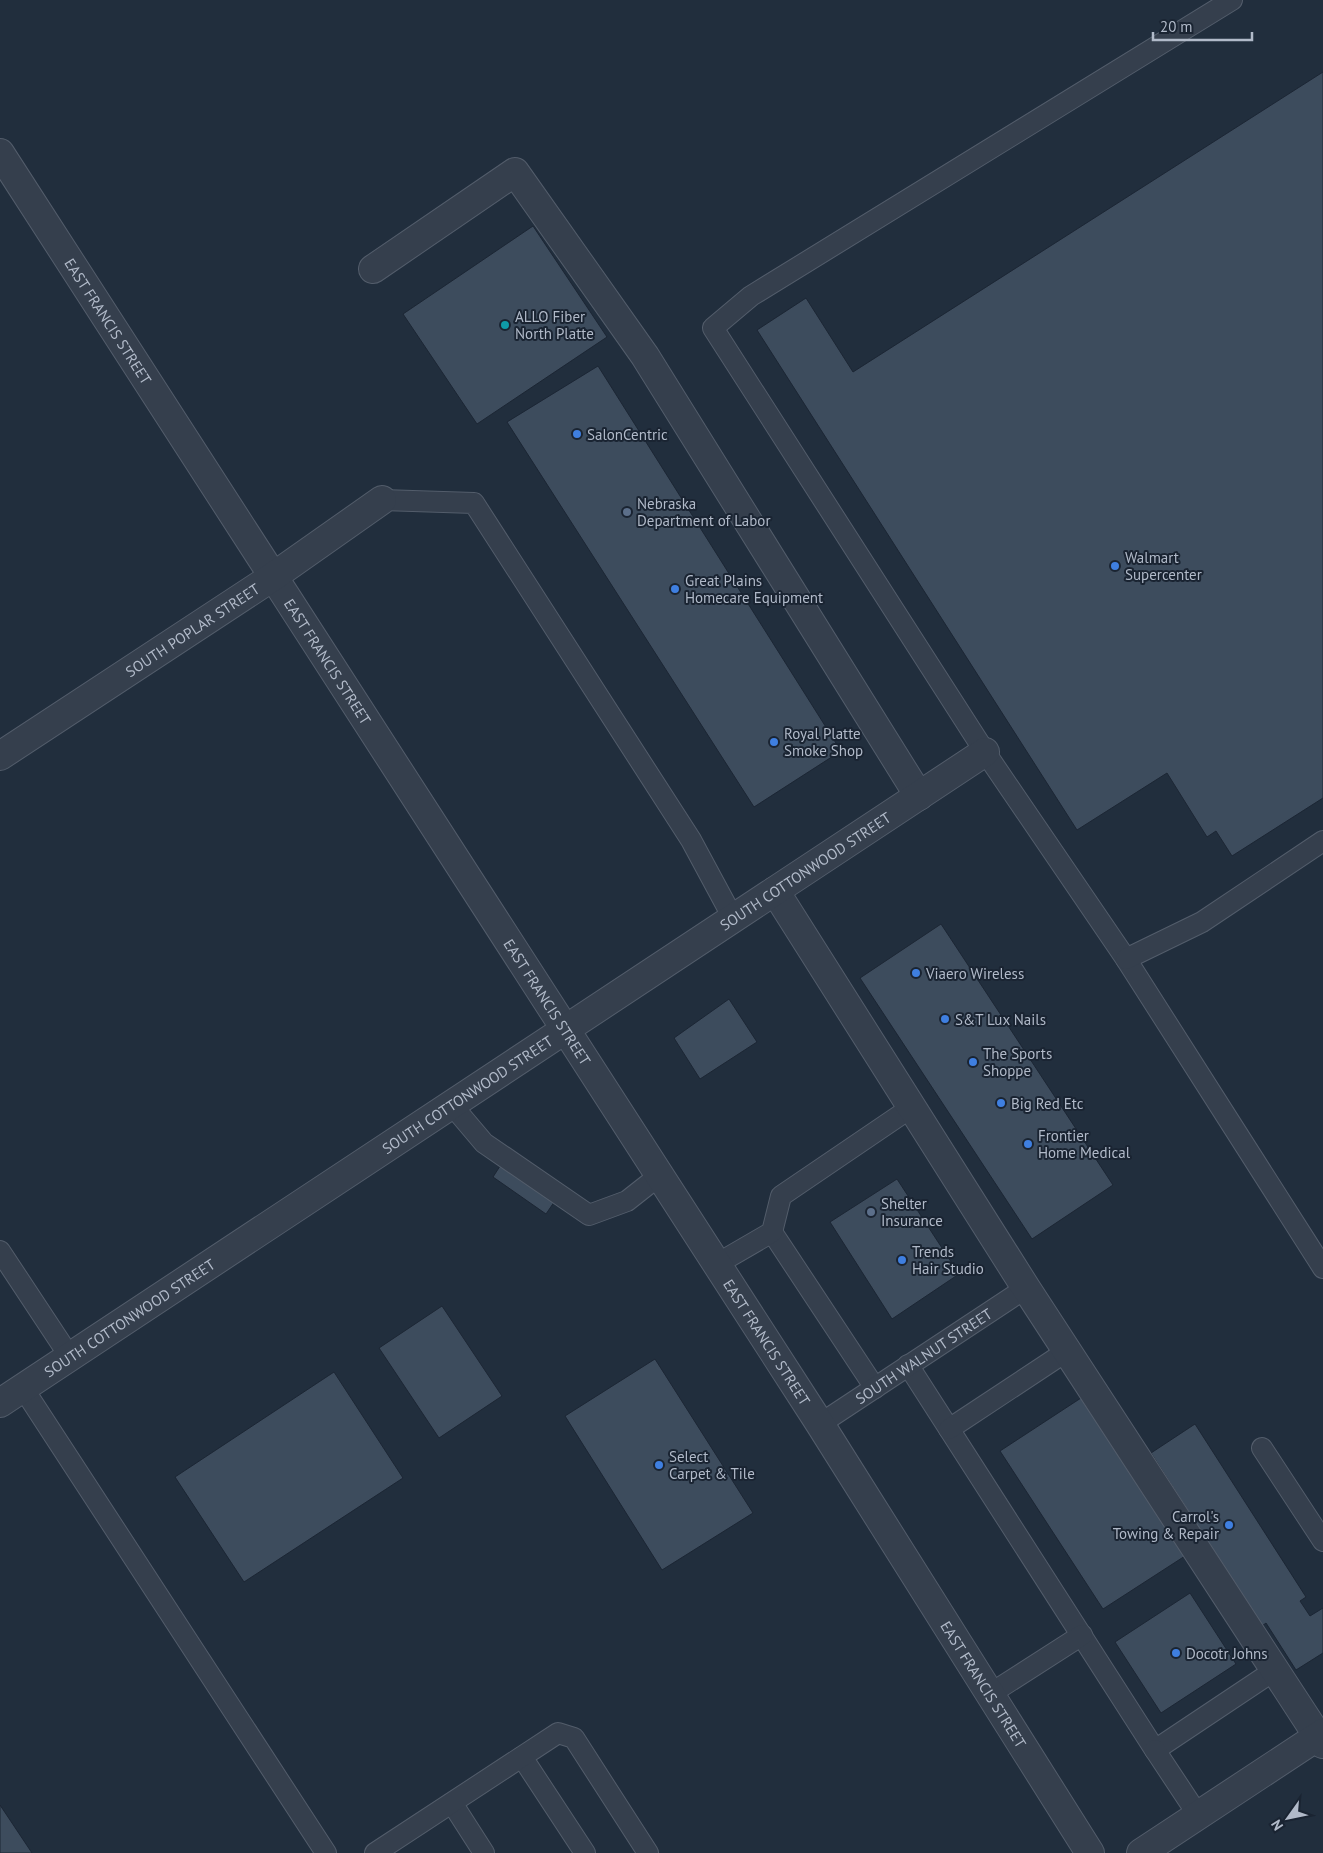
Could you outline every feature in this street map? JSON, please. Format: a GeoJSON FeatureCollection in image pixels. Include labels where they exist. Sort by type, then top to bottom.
{"type":"FeatureCollection","features":[{"type":"Feature","properties":{"kind":"street","name":"EAST FRANCIS STREET"},"geometry":{"type":"LineString","coordinates":[[0,153],[820,1424],[1090,1853]]}},
{"type":"Feature","properties":{"kind":"street"},"geometry":{"type":"LineString","coordinates":[[373,269],[515,172],[645,356],[918,796]]}},
{"type":"Feature","properties":{"kind":"street","name":"SOUTH POPLAR STREET"},"geometry":{"type":"LineString","coordinates":[[0,756],[274,576],[382,500]]}},
{"type":"Feature","properties":{"kind":"street","name":"SOUTH COTTONWOOD STREET"},"geometry":{"type":"LineString","coordinates":[[0,1403],[985,752]]}},
{"type":"Feature","properties":{"kind":"street"},"geometry":{"type":"LineString","coordinates":[[775,891],[1026,1288],[1321,1738],[1141,1853]]}},
{"type":"Feature","properties":{"kind":"lane"},"geometry":{"type":"LineString","coordinates":[[1232,0],[751,296],[713,328],[985,752],[1126,959],[1323,1268]]}},
{"type":"Feature","properties":{"kind":"lane"},"geometry":{"type":"LineString","coordinates":[[382,500],[474,503],[691,840],[733,918]]}},
{"type":"Feature","properties":{"kind":"lane"},"geometry":{"type":"LineString","coordinates":[[1126,959],[1202,922],[1323,841]]}},
{"type":"Feature","properties":{"kind":"lane"},"geometry":{"type":"LineString","coordinates":[[452,1104],[484,1143],[589,1215],[627,1201],[660,1175]]}},
{"type":"Feature","properties":{"kind":"lane"},"geometry":{"type":"LineString","coordinates":[[717,1264],[772,1232],[781,1196],[912,1107]]}},
{"type":"Feature","properties":{"kind":"lane"},"geometry":{"type":"LineString","coordinates":[[772,1232],[875,1388]]}},
{"type":"Feature","properties":{"kind":"lane"},"geometry":{"type":"LineString","coordinates":[[0,1251],[70,1357]]}},
{"type":"Feature","properties":{"kind":"lane","name":"SOUTH WALNUT STREET"},"geometry":{"type":"LineString","coordinates":[[820,1424],[1026,1288]]}},
{"type":"Feature","properties":{"kind":"lane"},"geometry":{"type":"LineString","coordinates":[[949,1429],[1067,1351]]}},
{"type":"Feature","properties":{"kind":"lane"},"geometry":{"type":"LineString","coordinates":[[908,1365],[1198,1815]]}},
{"type":"Feature","properties":{"kind":"lane"},"geometry":{"type":"LineString","coordinates":[[23,1388],[326,1853]]}},
{"type":"Feature","properties":{"kind":"lane"},"geometry":{"type":"LineString","coordinates":[[1262,1448],[1323,1540]]}},
{"type":"Feature","properties":{"kind":"lane"},"geometry":{"type":"LineString","coordinates":[[990,1694],[1082,1635]]}},
{"type":"Feature","properties":{"kind":"lane"},"geometry":{"type":"LineString","coordinates":[[1155,1750],[1275,1670]]}},
{"type":"Feature","properties":{"kind":"lane"},"geometry":{"type":"LineString","coordinates":[[380,1852],[558,1733],[574,1738],[648,1853]]}},
{"type":"Feature","properties":{"kind":"lane"},"geometry":{"type":"LineString","coordinates":[[522,1757],[585,1853]]}},
{"type":"Feature","properties":{"kind":"lane"},"geometry":{"type":"LineString","coordinates":[[452,1803],[484,1853]]}},
{"type":"Feature","properties":{"kind":"building","name":"Walmart Supercenter"},"geometry":{"type":"Polygon","coordinates":[[[1323,72],[1323,798],[1232,856],[1216,831],[1207,837],[1167,773],[1077,830],[757,330],[806,298],[853,372],[1323,72]]]}},
{"type":"Feature","properties":{"kind":"building","name":"ALLO Fiber North Platte"},"geometry":{"type":"Polygon","coordinates":[[[533,226],[607,337],[477,424],[403,314],[533,226]]]}},
{"type":"Feature","properties":{"kind":"building"},"geometry":{"type":"Polygon","coordinates":[[[598,366],[841,751],[754,807],[507,422],[598,366]]]}},
{"type":"Feature","properties":{"kind":"building"},"geometry":{"type":"Polygon","coordinates":[[[941,924],[1113,1185],[1032,1239],[860,978],[941,924]]]}},
{"type":"Feature","properties":{"kind":"building"},"geometry":{"type":"Polygon","coordinates":[[[729,999],[757,1042],[700,1079],[674,1038],[729,999]]]}},
{"type":"Feature","properties":{"kind":"building"},"geometry":{"type":"Polygon","coordinates":[[[511,1149],[565,1186],[546,1214],[493,1177],[511,1149]]]}},
{"type":"Feature","properties":{"kind":"building"},"geometry":{"type":"Polygon","coordinates":[[[897,1179],[959,1274],[892,1319],[830,1222],[897,1179]]]}},
{"type":"Feature","properties":{"kind":"building"},"geometry":{"type":"Polygon","coordinates":[[[442,1306],[502,1396],[439,1438],[379,1348],[442,1306]]]}},
{"type":"Feature","properties":{"kind":"building","name":"Select Carpet & Tile"},"geometry":{"type":"Polygon","coordinates":[[[655,1359],[753,1513],[662,1570],[565,1416],[655,1359]]]}},
{"type":"Feature","properties":{"kind":"building"},"geometry":{"type":"Polygon","coordinates":[[[334,1372],[403,1478],[244,1582],[175,1477],[334,1372]]]}},
{"type":"Feature","properties":{"kind":"building"},"geometry":{"type":"Polygon","coordinates":[[[1081,1398],[1185,1556],[1103,1609],[1000,1451],[1081,1398]]]}},
{"type":"Feature","properties":{"kind":"building","name":"Carrol's Towing & Repair"},"geometry":{"type":"Polygon","coordinates":[[[1195,1424],[1306,1597],[1300,1601],[1310,1616],[1323,1608],[1323,1653],[1296,1670],[1266,1623],[1262,1626],[1151,1453],[1195,1424]]]}},
{"type":"Feature","properties":{"kind":"building","name":"Docotr Johns"},"geometry":{"type":"Polygon","coordinates":[[[1190,1593],[1236,1664],[1161,1713],[1115,1642],[1190,1593]]]}},
{"type":"Feature","properties":{"kind":"building"},"geometry":{"type":"Polygon","coordinates":[[[0,1805],[32,1853],[0,1853],[0,1805]]]}},
{"type":"Feature","properties":{"kind":"place","name":"ALLO Fiber North Platte"},"geometry":{"type":"Point","coordinates":[505,325]}},
{"type":"Feature","properties":{"kind":"place","name":"SalonCentric"},"geometry":{"type":"Point","coordinates":[577,434]}},
{"type":"Feature","properties":{"kind":"place","name":"Nebraska Department of Labor"},"geometry":{"type":"Point","coordinates":[627,512]}},
{"type":"Feature","properties":{"kind":"place","name":"Walmart Supercenter"},"geometry":{"type":"Point","coordinates":[1115,566]}},
{"type":"Feature","properties":{"kind":"place","name":"Great Plains Homecare Equipment"},"geometry":{"type":"Point","coordinates":[675,589]}},
{"type":"Feature","properties":{"kind":"place","name":"Royal Platte Smoke Shop"},"geometry":{"type":"Point","coordinates":[774,742]}},
{"type":"Feature","properties":{"kind":"place","name":"Viaero Wireless"},"geometry":{"type":"Point","coordinates":[916,973]}},
{"type":"Feature","properties":{"kind":"place","name":"S&T Lux Nails"},"geometry":{"type":"Point","coordinates":[945,1019]}},
{"type":"Feature","properties":{"kind":"place","name":"The Sports Shoppe"},"geometry":{"type":"Point","coordinates":[973,1062]}},
{"type":"Feature","properties":{"kind":"place","name":"Big Red Etc"},"geometry":{"type":"Point","coordinates":[1001,1103]}},
{"type":"Feature","properties":{"kind":"place","name":"Frontier Home Medical"},"geometry":{"type":"Point","coordinates":[1028,1144]}},
{"type":"Feature","properties":{"kind":"place","name":"Shelter Insurance"},"geometry":{"type":"Point","coordinates":[871,1212]}},
{"type":"Feature","properties":{"kind":"place","name":"Trends Hair Studio"},"geometry":{"type":"Point","coordinates":[902,1260]}},
{"type":"Feature","properties":{"kind":"place","name":"Select Carpet & Tile"},"geometry":{"type":"Point","coordinates":[659,1465]}},
{"type":"Feature","properties":{"kind":"place","name":"Carrol's Towing & Repair"},"geometry":{"type":"Point","coordinates":[1229,1525]}},
{"type":"Feature","properties":{"kind":"place","name":"Docotr Johns"},"geometry":{"type":"Point","coordinates":[1176,1653]}}]}
